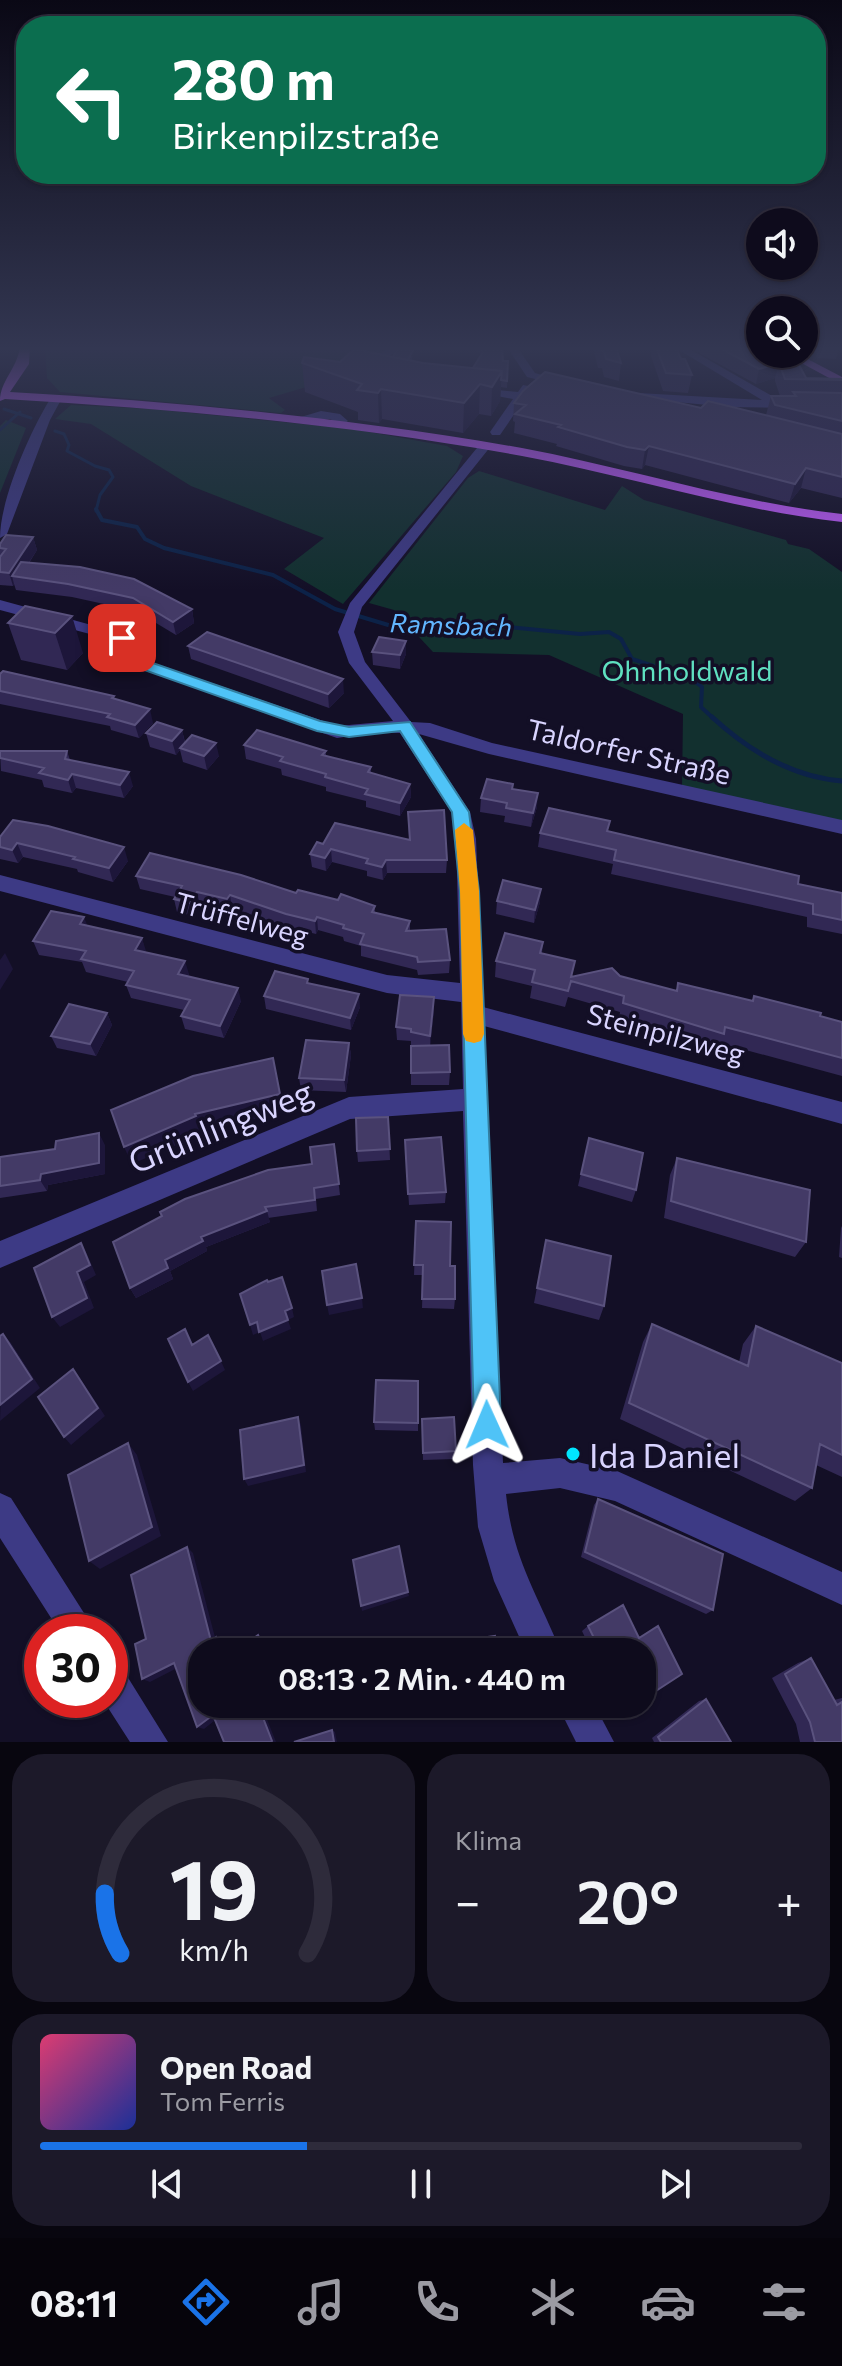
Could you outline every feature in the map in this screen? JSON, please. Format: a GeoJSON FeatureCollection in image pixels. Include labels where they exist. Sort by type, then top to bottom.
{"type":"FeatureCollection","features":[{"type":"Feature","properties":{"kind":"main road"},"geometry":{"type":"LineString","coordinates":[[371,428],[567,462],[762,508],[842,518]]}},
{"type":"Feature","properties":{"kind":"street"},"geometry":{"type":"LineString","coordinates":[[0,534],[41,428]]}},
{"type":"Feature","properties":{"kind":"street"},"geometry":{"type":"LineString","coordinates":[[496,432],[498,428]]}},
{"type":"Feature","properties":{"kind":"street"},"geometry":{"type":"LineString","coordinates":[[485,446],[352,612],[346,632],[357,663],[404,726],[461,812],[470,891],[489,1480],[494,1527],[510,1581],[537,1638]]}},
{"type":"Feature","properties":{"kind":"street","name":"Taldorfer Straße"},"geometry":{"type":"LineString","coordinates":[[0,605],[122,638],[135,662],[327,729],[349,732],[404,726],[430,729],[489,748],[842,827]]}},
{"type":"Feature","properties":{"kind":"street","name":"Trüffelweg"},"geometry":{"type":"LineString","coordinates":[[0,883],[473,1004]]}},
{"type":"Feature","properties":{"kind":"street","name":"Steinpilzweg"},"geometry":{"type":"LineString","coordinates":[[473,1004],[842,1113]]}},
{"type":"Feature","properties":{"kind":"street","name":"Grünlingweg"},"geometry":{"type":"LineString","coordinates":[[0,1255],[349,1108],[476,1099]]}},
{"type":"Feature","properties":{"kind":"street"},"geometry":{"type":"LineString","coordinates":[[489,1480],[560,1473],[617,1486],[842,1589]]}},
{"type":"Feature","properties":{"kind":"street"},"geometry":{"type":"LineString","coordinates":[[0,1509],[67,1614]]}},
{"type":"Feature","properties":{"kind":"street"},"geometry":{"type":"LineString","coordinates":[[128,1708],[150,1742]]}},
{"type":"Feature","properties":{"kind":"street"},"geometry":{"type":"LineString","coordinates":[[582,1718],[596,1742]]}},
{"type":"Feature","properties":{"kind":"green space"},"geometry":{"type":"Polygon","coordinates":[[[0,428],[26,428],[0,493],[0,428]]]}},
{"type":"Feature","properties":{"kind":"green space"},"geometry":{"type":"Polygon","coordinates":[[[98,428],[345,428],[447,446],[463,456],[456,472],[343,604],[284,569],[324,538],[191,486],[98,428]]]}},
{"type":"Feature","properties":{"kind":"green space","name":"Ohnholdwald"},"geometry":{"type":"Polygon","coordinates":[[[479,471],[605,510],[622,486],[644,500],[786,540],[788,544],[809,549],[842,572],[842,821],[682,788],[683,714],[549,655],[433,652],[394,610],[369,603],[468,478],[479,471]]]}},
{"type":"Feature","properties":{"kind":"building"},"geometry":{"type":"Polygon","coordinates":[[[562,428],[819,428],[842,434],[842,477],[806,468],[795,484],[649,446],[645,450],[562,428]]]}},
{"type":"Feature","properties":{"kind":"building"},"geometry":{"type":"Polygon","coordinates":[[[6,535],[33,537],[9,573],[0,572],[0,557],[6,549],[0,548],[0,544],[6,535]]]}},
{"type":"Feature","properties":{"kind":"building"},"geometry":{"type":"Polygon","coordinates":[[[21,562],[80,567],[134,579],[192,609],[173,622],[133,598],[12,576],[21,562]]]}},
{"type":"Feature","properties":{"kind":"building"},"geometry":{"type":"Polygon","coordinates":[[[25,606],[72,616],[55,633],[8,623],[25,606]]]}},
{"type":"Feature","properties":{"kind":"building"},"geometry":{"type":"Polygon","coordinates":[[[207,632],[343,679],[328,694],[188,646],[207,632]]]}},
{"type":"Feature","properties":{"kind":"building"},"geometry":{"type":"Polygon","coordinates":[[[379,637],[406,641],[400,655],[372,652],[379,637]]]}},
{"type":"Feature","properties":{"kind":"building"},"geometry":{"type":"Polygon","coordinates":[[[3,671],[114,696],[112,698],[150,709],[135,725],[107,717],[110,714],[0,691],[0,674],[3,671]]]}},
{"type":"Feature","properties":{"kind":"building"},"geometry":{"type":"Polygon","coordinates":[[[157,722],[182,730],[172,741],[146,733],[157,722]]]}},
{"type":"Feature","properties":{"kind":"building"},"geometry":{"type":"Polygon","coordinates":[[[257,730],[326,751],[322,755],[371,767],[368,772],[410,784],[400,803],[365,794],[368,789],[325,777],[326,774],[280,761],[283,757],[244,745],[257,730]]]}},
{"type":"Feature","properties":{"kind":"building"},"geometry":{"type":"Polygon","coordinates":[[[192,735],[216,743],[204,756],[180,748],[192,735]]]}},
{"type":"Feature","properties":{"kind":"building"},"geometry":{"type":"Polygon","coordinates":[[[0,751],[67,751],[65,759],[129,772],[120,785],[72,774],[68,780],[39,773],[44,768],[0,758],[0,751]]]}},
{"type":"Feature","properties":{"kind":"building"},"geometry":{"type":"Polygon","coordinates":[[[487,779],[513,784],[512,789],[538,793],[533,813],[506,808],[507,803],[481,798],[487,779]]]}},
{"type":"Feature","properties":{"kind":"building"},"geometry":{"type":"Polygon","coordinates":[[[549,808],[610,821],[607,831],[799,876],[798,884],[842,893],[842,920],[813,914],[813,904],[614,860],[616,850],[540,833],[549,808]]]}},
{"type":"Feature","properties":{"kind":"building"},"geometry":{"type":"Polygon","coordinates":[[[444,810],[447,860],[386,860],[382,867],[366,863],[368,859],[331,849],[325,858],[310,854],[317,842],[323,844],[335,823],[410,840],[408,812],[444,810]]]}},
{"type":"Feature","properties":{"kind":"building"},"geometry":{"type":"Polygon","coordinates":[[[13,820],[48,826],[124,847],[109,868],[17,843],[12,850],[0,847],[0,837],[13,820]]]}},
{"type":"Feature","properties":{"kind":"building"},"geometry":{"type":"Polygon","coordinates":[[[150,853],[241,875],[296,893],[298,890],[338,900],[341,894],[375,906],[372,912],[410,921],[406,931],[446,929],[450,960],[418,962],[417,957],[360,944],[364,934],[343,928],[344,925],[317,917],[315,921],[286,914],[230,895],[227,899],[197,892],[190,903],[174,899],[182,886],[136,876],[150,853]]]}},
{"type":"Feature","properties":{"kind":"building"},"geometry":{"type":"Polygon","coordinates":[[[503,880],[541,889],[535,910],[497,901],[503,880]]]}},
{"type":"Feature","properties":{"kind":"building"},"geometry":{"type":"Polygon","coordinates":[[[51,911],[84,917],[80,924],[142,938],[135,950],[185,961],[178,974],[238,988],[220,1026],[181,1016],[190,1000],[126,985],[134,971],[81,959],[86,951],[33,941],[51,911]]]}},
{"type":"Feature","properties":{"kind":"building"},"geometry":{"type":"Polygon","coordinates":[[[505,933],[543,942],[540,953],[575,961],[571,977],[612,968],[620,976],[677,991],[678,983],[753,1001],[754,996],[821,1013],[820,1016],[842,1022],[842,1058],[725,1027],[724,1034],[623,1003],[624,996],[571,981],[568,991],[532,982],[535,970],[496,961],[505,933]]]}},
{"type":"Feature","properties":{"kind":"building"},"geometry":{"type":"Polygon","coordinates":[[[275,971],[308,979],[307,983],[359,994],[350,1018],[264,996],[275,971]]]}},
{"type":"Feature","properties":{"kind":"building"},"geometry":{"type":"Polygon","coordinates":[[[400,995],[434,997],[430,1036],[396,1027],[400,995]]]}},
{"type":"Feature","properties":{"kind":"building"},"geometry":{"type":"Polygon","coordinates":[[[69,1004],[107,1013],[90,1044],[51,1036],[69,1004]]]}},
{"type":"Feature","properties":{"kind":"building"},"geometry":{"type":"Polygon","coordinates":[[[306,1040],[349,1043],[344,1080],[299,1078],[306,1040]]]}},
{"type":"Feature","properties":{"kind":"building"},"geometry":{"type":"Polygon","coordinates":[[[449,1045],[450,1072],[411,1073],[411,1046],[449,1045]]]}},
{"type":"Feature","properties":{"kind":"building"},"geometry":{"type":"Polygon","coordinates":[[[273,1058],[280,1094],[195,1114],[124,1147],[111,1110],[193,1076],[273,1058]]]}},
{"type":"Feature","properties":{"kind":"building"},"geometry":{"type":"Polygon","coordinates":[[[388,1117],[390,1149],[357,1151],[356,1118],[388,1117]]]}},
{"type":"Feature","properties":{"kind":"building"},"geometry":{"type":"Polygon","coordinates":[[[99,1133],[99,1163],[41,1174],[40,1180],[0,1186],[0,1157],[55,1149],[56,1141],[99,1133]]]}},
{"type":"Feature","properties":{"kind":"building"},"geometry":{"type":"Polygon","coordinates":[[[441,1137],[446,1192],[408,1194],[405,1140],[441,1137]]]}},
{"type":"Feature","properties":{"kind":"building"},"geometry":{"type":"Polygon","coordinates":[[[589,1138],[643,1153],[636,1190],[581,1174],[589,1138]]]}},
{"type":"Feature","properties":{"kind":"building"},"geometry":{"type":"Polygon","coordinates":[[[334,1144],[339,1184],[314,1188],[315,1200],[265,1207],[267,1211],[201,1237],[203,1241],[165,1260],[168,1268],[130,1288],[113,1242],[162,1216],[160,1212],[185,1199],[268,1170],[312,1164],[310,1147],[334,1144]]]}},
{"type":"Feature","properties":{"kind":"building"},"geometry":{"type":"Polygon","coordinates":[[[677,1158],[810,1190],[806,1242],[671,1201],[677,1158]]]}},
{"type":"Feature","properties":{"kind":"building"},"geometry":{"type":"Polygon","coordinates":[[[416,1221],[451,1222],[450,1266],[455,1266],[455,1299],[422,1299],[423,1265],[414,1265],[416,1221]]]}},
{"type":"Feature","properties":{"kind":"building"},"geometry":{"type":"Polygon","coordinates":[[[546,1240],[611,1256],[604,1306],[537,1288],[546,1240]]]}},
{"type":"Feature","properties":{"kind":"building"},"geometry":{"type":"Polygon","coordinates":[[[81,1243],[90,1265],[77,1272],[87,1298],[52,1317],[34,1268],[81,1243]]]}},
{"type":"Feature","properties":{"kind":"building"},"geometry":{"type":"Polygon","coordinates":[[[356,1264],[362,1298],[327,1305],[322,1271],[356,1264]]]}},
{"type":"Feature","properties":{"kind":"building"},"geometry":{"type":"Polygon","coordinates":[[[282,1277],[292,1308],[285,1311],[288,1320],[259,1332],[257,1322],[250,1325],[240,1294],[267,1280],[282,1277]]]}},
{"type":"Feature","properties":{"kind":"building"},"geometry":{"type":"Polygon","coordinates":[[[652,1324],[748,1366],[756,1326],[842,1363],[842,1455],[820,1444],[812,1488],[629,1403],[652,1324]]]}},
{"type":"Feature","properties":{"kind":"building"},"geometry":{"type":"Polygon","coordinates":[[[185,1329],[192,1345],[208,1335],[221,1361],[188,1382],[168,1339],[185,1329]]]}},
{"type":"Feature","properties":{"kind":"building"},"geometry":{"type":"Polygon","coordinates":[[[3,1334],[32,1379],[0,1405],[0,1336],[3,1334]]]}},
{"type":"Feature","properties":{"kind":"building"},"geometry":{"type":"Polygon","coordinates":[[[73,1369],[98,1408],[64,1437],[38,1397],[73,1369]]]}},
{"type":"Feature","properties":{"kind":"building"},"geometry":{"type":"Polygon","coordinates":[[[376,1380],[418,1381],[418,1423],[374,1422],[376,1380]]]}},
{"type":"Feature","properties":{"kind":"building"},"geometry":{"type":"Polygon","coordinates":[[[298,1417],[304,1465],[244,1479],[240,1430],[298,1417]]]}},
{"type":"Feature","properties":{"kind":"building"},"geometry":{"type":"Polygon","coordinates":[[[454,1417],[456,1451],[423,1453],[422,1419],[454,1417]]]}},
{"type":"Feature","properties":{"kind":"building"},"geometry":{"type":"Polygon","coordinates":[[[128,1443],[152,1527],[89,1561],[68,1475],[128,1443]]]}},
{"type":"Feature","properties":{"kind":"building"},"geometry":{"type":"Polygon","coordinates":[[[598,1499],[723,1554],[713,1610],[585,1552],[598,1499]]]}},
{"type":"Feature","properties":{"kind":"building"},"geometry":{"type":"Polygon","coordinates":[[[399,1546],[408,1592],[361,1606],[353,1560],[399,1546]]]}},
{"type":"Feature","properties":{"kind":"building"},"geometry":{"type":"Polygon","coordinates":[[[187,1547],[210,1638],[188,1638],[188,1702],[174,1663],[142,1679],[135,1644],[146,1639],[131,1575],[187,1547]]]}},
{"type":"Feature","properties":{"kind":"building"},"geometry":{"type":"Polygon","coordinates":[[[623,1605],[639,1638],[594,1638],[588,1626],[623,1605]]]}},
{"type":"Feature","properties":{"kind":"building"},"geometry":{"type":"Polygon","coordinates":[[[658,1626],[682,1674],[656,1691],[656,1638],[639,1638],[658,1626]]]}},
{"type":"Feature","properties":{"kind":"building"},"geometry":{"type":"Polygon","coordinates":[[[811,1658],[837,1705],[842,1702],[842,1742],[815,1742],[810,1722],[785,1674],[811,1658]]]}},
{"type":"Feature","properties":{"kind":"building"},"geometry":{"type":"Polygon","coordinates":[[[706,1699],[731,1742],[661,1742],[658,1737],[706,1699]]]}},
{"type":"Feature","properties":{"kind":"building"},"geometry":{"type":"Polygon","coordinates":[[[194,1718],[209,1718],[197,1727],[194,1718]]]}},
{"type":"Feature","properties":{"kind":"building"},"geometry":{"type":"Polygon","coordinates":[[[214,1718],[263,1718],[272,1741],[271,1742],[224,1742],[214,1718]]]}},
{"type":"Feature","properties":{"kind":"building"},"geometry":{"type":"Polygon","coordinates":[[[332,1730],[334,1742],[294,1742],[332,1730]]]}},
{"type":"Feature","properties":{"kind":"waterway","name":"Ramsbach"},"geometry":{"type":"LineString","coordinates":[[55,431],[64,434],[69,445],[67,451],[109,470],[113,477],[100,495],[96,510]]}},
{"type":"Feature","properties":{"kind":"waterway","name":"Ramsbach"},"geometry":{"type":"LineString","coordinates":[[96,510],[102,520],[137,527],[145,539],[164,548],[273,575],[335,609],[395,627],[434,629],[466,623],[580,634],[609,632],[621,639],[632,659],[690,678],[702,687],[701,707],[714,719]]}},
{"type":"Feature","properties":{"kind":"waterway","name":"Ramsbach"},"geometry":{"type":"LineString","coordinates":[[712,717],[741,741],[788,768],[842,781]]}},
{"type":"Feature","properties":{"kind":"slow traffic"},"geometry":{"type":"LineString","coordinates":[[464,830],[470,891],[474,1034]]}},
{"type":"Feature","properties":{"kind":"place","name":"Ida Daniel"},"geometry":{"type":"Point","coordinates":[573,1454]}},
{"type":"Feature","properties":{"kind":"route"},"geometry":{"type":"LineString","coordinates":[[122,638],[135,662],[262,704],[317,726],[349,732],[379,726],[404,726],[461,812],[470,891],[487,1425]]}}]}
